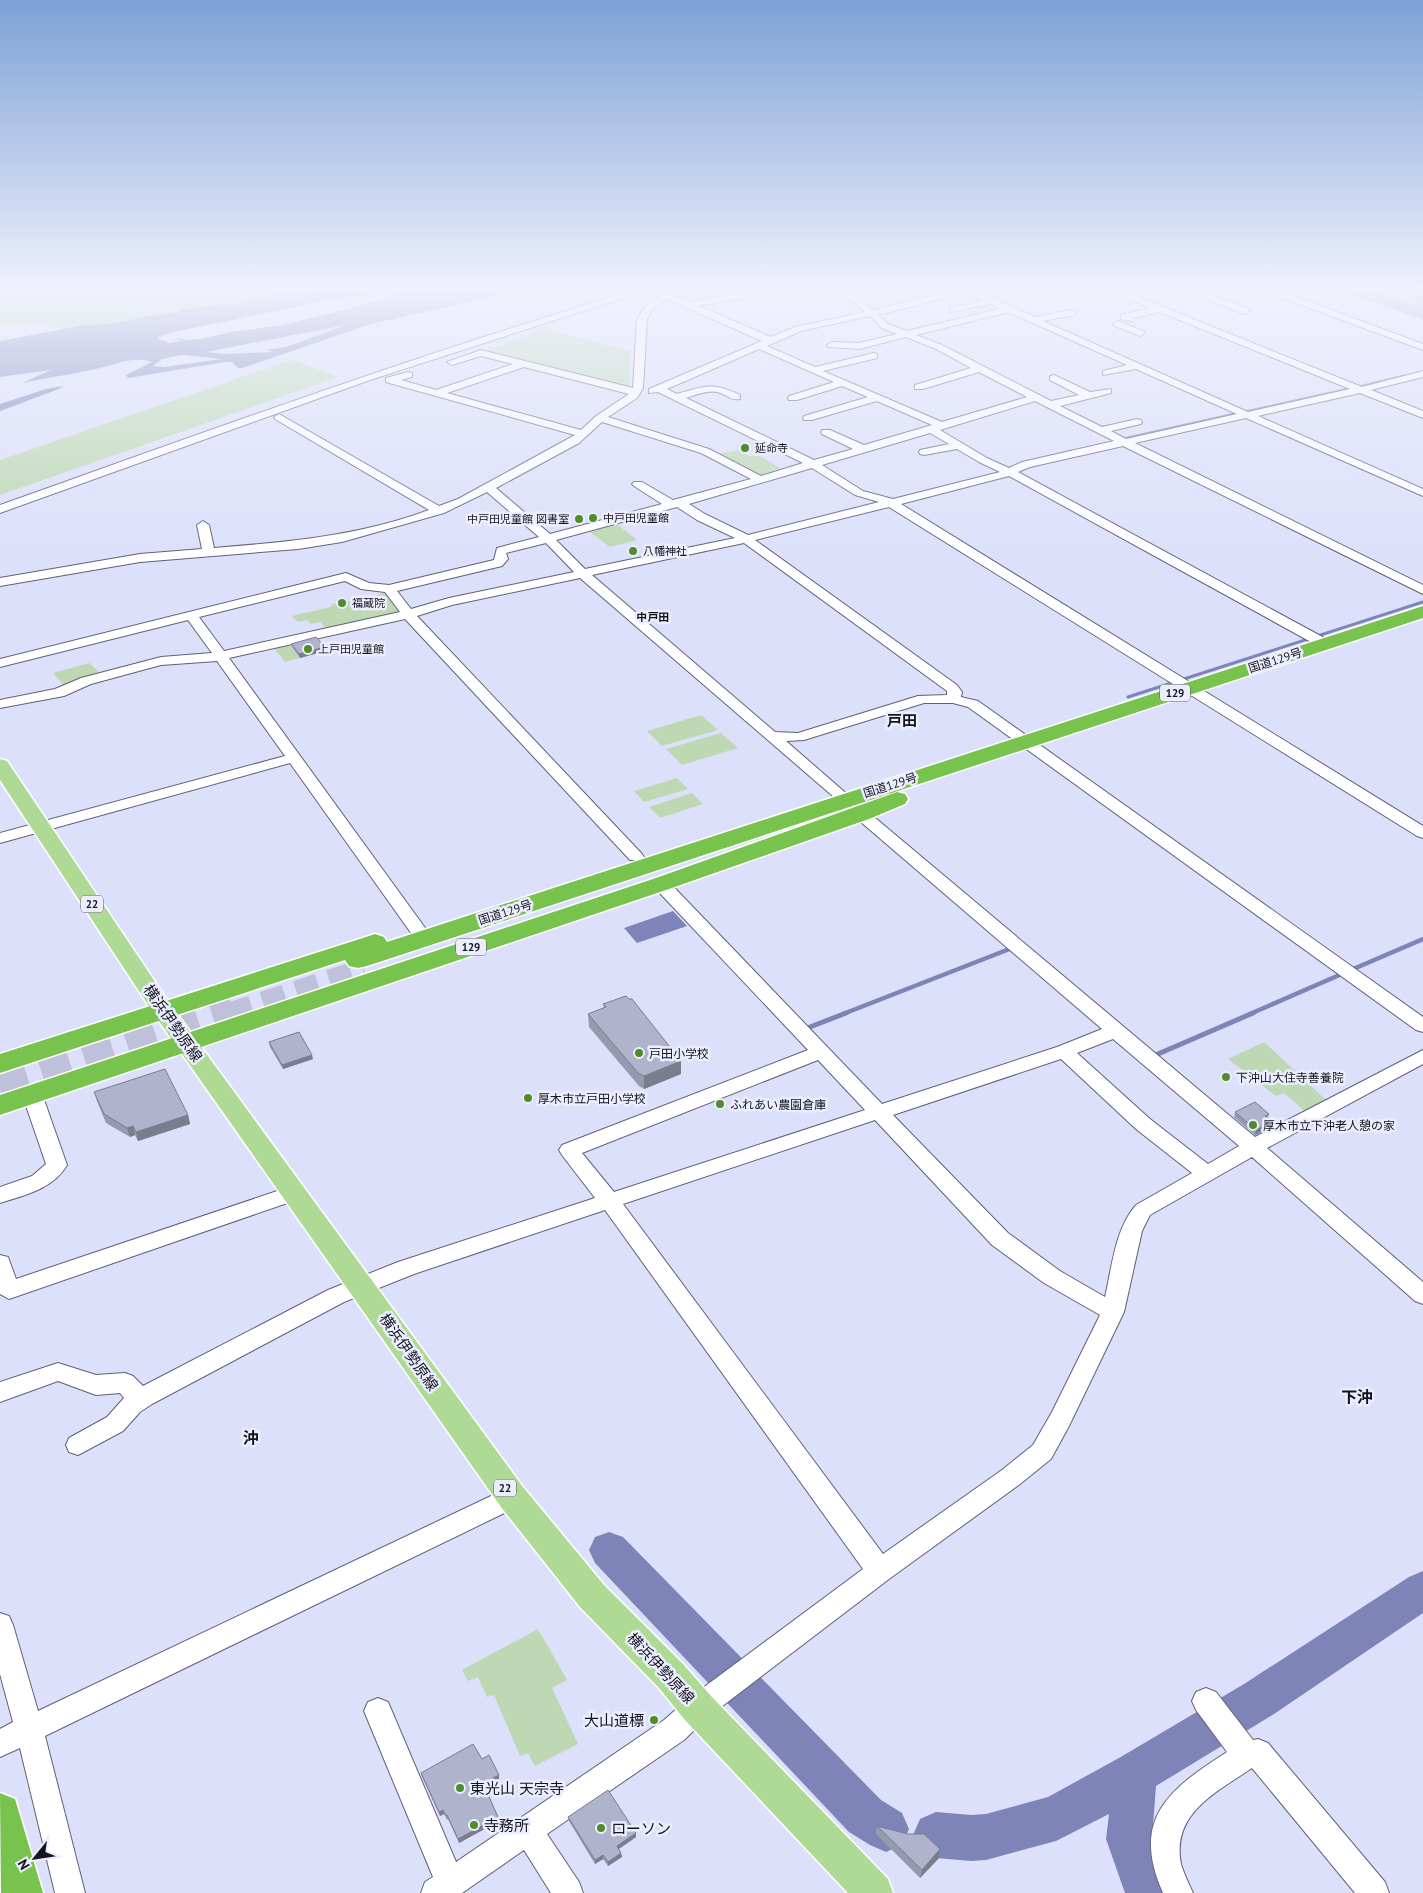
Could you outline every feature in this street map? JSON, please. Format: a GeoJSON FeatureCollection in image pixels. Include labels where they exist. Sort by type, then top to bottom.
{"type":"FeatureCollection","features":[{"type":"Feature","properties":{"kind":"highway","name":"国道129号"},"geometry":{"type":"LineString","coordinates":[[361,965],[1031,745],[1186,686],[1316,640],[1423,612]]}},
{"type":"Feature","properties":{"kind":"highway","name":"国道129号"},"geometry":{"type":"LineString","coordinates":[[1186,686],[1423,620]]}},
{"type":"Feature","properties":{"kind":"highway","name":"129"},"geometry":{"type":"LineString","coordinates":[[0,1064],[636,857],[840,795],[933,777]]}},
{"type":"Feature","properties":{"kind":"highway","name":"129"},"geometry":{"type":"LineString","coordinates":[[0,1105],[661,884],[861,814],[933,777]]}},
{"type":"Feature","properties":{"kind":"highway"},"geometry":{"type":"LineString","coordinates":[[0,1814],[22,1893]]}},
{"type":"Feature","properties":{"kind":"main road","name":"横浜伊勢原線"},"geometry":{"type":"LineString","coordinates":[[0,765],[164,1012],[362,1285],[512,1497],[592,1596],[671,1676],[698,1708],[874,1893]]}},
{"type":"Feature","properties":{"kind":"street"},"geometry":{"type":"LineString","coordinates":[[0,509],[365,378]]}},
{"type":"Feature","properties":{"kind":"street"},"geometry":{"type":"LineString","coordinates":[[396,378],[390,380],[584,434]]}},
{"type":"Feature","properties":{"kind":"street"},"geometry":{"type":"LineString","coordinates":[[436,393],[480,378]]}},
{"type":"Feature","properties":{"kind":"street"},"geometry":{"type":"LineString","coordinates":[[577,378],[634,394],[659,389],[684,378]]}},
{"type":"Feature","properties":{"kind":"street"},"geometry":{"type":"LineString","coordinates":[[0,582],[140,558],[320,542],[366,532],[440,511],[576,441],[600,418],[634,394],[638,388],[639,378]]}},
{"type":"Feature","properties":{"kind":"street"},"geometry":{"type":"LineString","coordinates":[[833,378],[937,427],[958,445],[983,460],[1010,472],[1316,640]]}},
{"type":"Feature","properties":{"kind":"street"},"geometry":{"type":"LineString","coordinates":[[919,386],[945,378]]}},
{"type":"Feature","properties":{"kind":"street"},"geometry":{"type":"LineString","coordinates":[[1000,378],[1123,442],[1423,590]]}},
{"type":"Feature","properties":{"kind":"street"},"geometry":{"type":"LineString","coordinates":[[1165,378],[1423,493]]}},
{"type":"Feature","properties":{"kind":"street"},"geometry":{"type":"LineString","coordinates":[[1331,378],[1423,415]]}},
{"type":"Feature","properties":{"kind":"street"},"geometry":{"type":"LineString","coordinates":[[0,704],[59,693],[86,682],[161,661],[197,660],[219,656],[408,614],[449,602],[746,539],[1010,472],[1026,464],[1406,378]]}},
{"type":"Feature","properties":{"kind":"street"},"geometry":{"type":"LineString","coordinates":[[1055,380],[1090,396]]}},
{"type":"Feature","properties":{"kind":"street"},"geometry":{"type":"LineString","coordinates":[[792,398],[842,382]]}},
{"type":"Feature","properties":{"kind":"street"},"geometry":{"type":"LineString","coordinates":[[678,398],[704,390],[721,388],[736,397]]}},
{"type":"Feature","properties":{"kind":"street"},"geometry":{"type":"LineString","coordinates":[[659,389],[812,464],[859,493],[884,499],[891,503],[1423,833]]}},
{"type":"Feature","properties":{"kind":"street"},"geometry":{"type":"LineString","coordinates":[[1049,405],[1107,392]]}},
{"type":"Feature","properties":{"kind":"street"},"geometry":{"type":"LineString","coordinates":[[815,417],[877,398]]}},
{"type":"Feature","properties":{"kind":"street"},"geometry":{"type":"LineString","coordinates":[[0,663],[346,577],[366,586],[389,589],[498,563],[502,559],[501,552],[760,480],[1035,398]]}},
{"type":"Feature","properties":{"kind":"street"},"geometry":{"type":"LineString","coordinates":[[279,417],[440,511]]}},
{"type":"Feature","properties":{"kind":"street"},"geometry":{"type":"LineString","coordinates":[[600,418],[706,451],[760,480]]}},
{"type":"Feature","properties":{"kind":"street"},"geometry":{"type":"LineString","coordinates":[[1101,430],[1130,424]]}},
{"type":"Feature","properties":{"kind":"street"},"geometry":{"type":"LineString","coordinates":[[827,434],[863,450]]}},
{"type":"Feature","properties":{"kind":"street"},"geometry":{"type":"LineString","coordinates":[[924,452],[958,445]]}},
{"type":"Feature","properties":{"kind":"street"},"geometry":{"type":"LineString","coordinates":[[638,484],[746,539],[952,688],[955,692],[953,698]]}},
{"type":"Feature","properties":{"kind":"street"},"geometry":{"type":"LineString","coordinates":[[488,487],[548,538],[583,574],[840,795]]}},
{"type":"Feature","properties":{"kind":"street"},"geometry":{"type":"LineString","coordinates":[[206,529],[209,553]]}},
{"type":"Feature","properties":{"kind":"street"},"geometry":{"type":"LineString","coordinates":[[389,589],[408,614],[636,857]]}},
{"type":"Feature","properties":{"kind":"street"},"geometry":{"type":"LineString","coordinates":[[191,615],[417,929]]}},
{"type":"Feature","properties":{"kind":"street"},"geometry":{"type":"LineString","coordinates":[[771,736],[799,737],[923,700],[953,698],[979,708],[1423,1026]]}},
{"type":"Feature","properties":{"kind":"street"},"geometry":{"type":"LineString","coordinates":[[0,838],[293,758]]}},
{"type":"Feature","properties":{"kind":"street"},"geometry":{"type":"LineString","coordinates":[[861,814],[1112,1033],[1148,1059],[1253,1147],[1423,1295]]}},
{"type":"Feature","properties":{"kind":"street"},"geometry":{"type":"LineString","coordinates":[[661,884],[1000,1239],[1052,1277],[1113,1312]]}},
{"type":"Feature","properties":{"kind":"street"},"geometry":{"type":"LineString","coordinates":[[78,1445],[114,1424],[132,1405],[141,1399],[336,1296],[362,1285],[406,1268],[878,1113],[1064,1051],[1112,1033]]}},
{"type":"Feature","properties":{"kind":"street"},"geometry":{"type":"LineString","coordinates":[[1064,1051],[1143,1124],[1206,1174]]}},
{"type":"Feature","properties":{"kind":"street"},"geometry":{"type":"LineString","coordinates":[[820,1052],[569,1150],[610,1202],[880,1571]]}},
{"type":"Feature","properties":{"kind":"street"},"geometry":{"type":"LineString","coordinates":[[378,1710],[443,1888],[674,1730],[698,1708],[735,1680],[880,1571],[1011,1477],[1042,1452],[1061,1419],[1113,1312],[1130,1231],[1143,1210],[1253,1147],[1423,1056]]}},
{"type":"Feature","properties":{"kind":"street"},"geometry":{"type":"LineString","coordinates":[[0,1195],[43,1179],[57,1165],[32,1094]]}},
{"type":"Feature","properties":{"kind":"street"},"geometry":{"type":"LineString","coordinates":[[0,1262],[9,1290],[295,1193]]}},
{"type":"Feature","properties":{"kind":"street"},"geometry":{"type":"LineString","coordinates":[[0,1392],[58,1372],[96,1385],[125,1383],[141,1399]]}},
{"type":"Feature","properties":{"kind":"street"},"geometry":{"type":"LineString","coordinates":[[0,1743],[512,1497]]}},
{"type":"Feature","properties":{"kind":"street"},"geometry":{"type":"LineString","coordinates":[[0,1626],[29,1729],[70,1893]]}},
{"type":"Feature","properties":{"kind":"street"},"geometry":{"type":"LineString","coordinates":[[1208,1704],[1242,1748],[1258,1753],[1374,1893]]}},
{"type":"Feature","properties":{"kind":"street"},"geometry":{"type":"LineString","coordinates":[[1178,1893],[1166,1861],[1167,1828],[1175,1810],[1186,1797],[1242,1748]]}},
{"type":"Feature","properties":{"kind":"street"},"geometry":{"type":"LineString","coordinates":[[528,1831],[568,1893]]}},
{"type":"Feature","properties":{"kind":"green space"},"geometry":{"type":"Polygon","coordinates":[[[238,378],[334,378],[0,495],[0,460],[238,378]]]}},
{"type":"Feature","properties":{"kind":"green space"},"geometry":{"type":"Polygon","coordinates":[[[588,378],[629,378],[629,388],[588,378]]]}},
{"type":"Feature","properties":{"kind":"green space"},"geometry":{"type":"Polygon","coordinates":[[[737,450],[750,456],[760,456],[785,471],[761,477],[720,454],[737,450]]]}},
{"type":"Feature","properties":{"kind":"green space"},"geometry":{"type":"Polygon","coordinates":[[[613,521],[637,540],[610,547],[586,529],[613,521]]]}},
{"type":"Feature","properties":{"kind":"green space"},"geometry":{"type":"Polygon","coordinates":[[[388,592],[403,611],[325,629],[321,622],[311,624],[307,620],[298,622],[292,616],[331,607],[332,604],[375,597],[388,592]]]}},
{"type":"Feature","properties":{"kind":"green space"},"geometry":{"type":"Polygon","coordinates":[[[288,643],[300,658],[285,662],[273,647],[288,643]]]}},
{"type":"Feature","properties":{"kind":"green space"},"geometry":{"type":"Polygon","coordinates":[[[89,663],[101,674],[65,687],[53,673],[89,663]]]}},
{"type":"Feature","properties":{"kind":"green space"},"geometry":{"type":"Polygon","coordinates":[[[701,715],[718,730],[662,746],[647,731],[701,715]]]}},
{"type":"Feature","properties":{"kind":"green space"},"geometry":{"type":"Polygon","coordinates":[[[721,733],[738,748],[682,765],[666,749],[721,733]]]}},
{"type":"Feature","properties":{"kind":"green space"},"geometry":{"type":"Polygon","coordinates":[[[677,778],[688,789],[644,802],[634,791],[677,778]]]}},
{"type":"Feature","properties":{"kind":"green space"},"geometry":{"type":"Polygon","coordinates":[[[692,793],[703,804],[660,818],[649,807],[692,793]]]}},
{"type":"Feature","properties":{"kind":"green space"},"geometry":{"type":"Polygon","coordinates":[[[1264,1042],[1327,1101],[1306,1112],[1284,1093],[1276,1096],[1228,1059],[1264,1042]]]}},
{"type":"Feature","properties":{"kind":"green space"},"geometry":{"type":"Polygon","coordinates":[[[538,1629],[567,1680],[552,1688],[578,1744],[535,1766],[528,1753],[520,1756],[494,1695],[487,1697],[478,1677],[468,1681],[462,1670],[538,1629]]]}},
{"type":"Feature","properties":{"kind":"water"},"geometry":{"type":"Polygon","coordinates":[[[32,378],[47,378],[22,383],[32,378]]]}},
{"type":"Feature","properties":{"kind":"water"},"geometry":{"type":"Polygon","coordinates":[[[63,386],[0,411],[0,404],[46,389],[63,386]]]}},
{"type":"Feature","properties":{"kind":"water"},"geometry":{"type":"Polygon","coordinates":[[[673,911],[687,926],[637,943],[624,928],[673,911]]]}},
{"type":"Feature","properties":{"kind":"building","name":"上戸田児童館"},"geometry":{"type":"Polygon","coordinates":[[[316,637],[325,647],[299,654],[291,644],[316,637]]]}},
{"type":"Feature","properties":{"kind":"building","name":"戸田小学校"},"geometry":{"type":"Polygon","coordinates":[[[626,996],[632,999],[681,1061],[644,1076],[638,1073],[588,1014],[606,1007],[603,1004],[626,996]]]}},
{"type":"Feature","properties":{"kind":"building"},"geometry":{"type":"Polygon","coordinates":[[[299,1032],[312,1055],[282,1065],[269,1042],[299,1032]]]}},
{"type":"Feature","properties":{"kind":"building"},"geometry":{"type":"Polygon","coordinates":[[[165,1069],[188,1115],[136,1132],[133,1126],[127,1128],[104,1114],[94,1092],[165,1069]]]}},
{"type":"Feature","properties":{"kind":"building"},"geometry":{"type":"Polygon","coordinates":[[[1255,1102],[1269,1114],[1265,1116],[1272,1122],[1256,1130],[1235,1112],[1255,1102]]]}},
{"type":"Feature","properties":{"kind":"building","name":"東光山 天宗寺"},"geometry":{"type":"Polygon","coordinates":[[[473,1744],[482,1759],[489,1755],[499,1775],[491,1779],[494,1788],[487,1792],[498,1817],[458,1839],[447,1815],[443,1810],[439,1812],[421,1773],[473,1744]]]}},
{"type":"Feature","properties":{"kind":"building","name":"ローソン"},"geometry":{"type":"Polygon","coordinates":[[[608,1790],[636,1833],[617,1846],[621,1853],[608,1862],[603,1855],[595,1860],[568,1817],[608,1790]]]}},
{"type":"Feature","properties":{"kind":"building"},"geometry":{"type":"Polygon","coordinates":[[[877,1826],[908,1834],[924,1834],[940,1849],[922,1870],[877,1826]]]}},
{"type":"Feature","properties":{"kind":"waterway"},"geometry":{"type":"LineString","coordinates":[[1358,387],[1393,378]]}},
{"type":"Feature","properties":{"kind":"waterway"},"geometry":{"type":"LineString","coordinates":[[1244,412],[1352,388]]}},
{"type":"Feature","properties":{"kind":"waterway"},"geometry":{"type":"LineString","coordinates":[[1122,439],[1238,413]]}},
{"type":"Feature","properties":{"kind":"waterway"},"geometry":{"type":"LineString","coordinates":[[1128,697],[1423,602]]}},
{"type":"Feature","properties":{"kind":"waterway"},"geometry":{"type":"LineString","coordinates":[[1351,970],[1423,939]]}},
{"type":"Feature","properties":{"kind":"waterway"},"geometry":{"type":"LineString","coordinates":[[843,1014],[1012,948],[1013,950]]}},
{"type":"Feature","properties":{"kind":"waterway"},"geometry":{"type":"LineString","coordinates":[[1250,1014],[1344,973]]}},
{"type":"Feature","properties":{"kind":"waterway"},"geometry":{"type":"LineString","coordinates":[[810,1027],[846,1013]]}},
{"type":"Feature","properties":{"kind":"waterway"},"geometry":{"type":"LineString","coordinates":[[1151,1057],[1253,1013]]}},
{"type":"Feature","properties":{"kind":"waterway"},"geometry":{"type":"LineString","coordinates":[[609,1550],[865,1816],[886,1829]]}},
{"type":"Feature","properties":{"kind":"waterway"},"geometry":{"type":"LineString","coordinates":[[1135,1774],[1259,1699],[1423,1590]]}},
{"type":"Feature","properties":{"kind":"waterway"},"geometry":{"type":"LineString","coordinates":[[936,1835],[971,1838],[986,1837],[1056,1818],[1135,1774]]}},
{"type":"Feature","properties":{"kind":"waterway"},"geometry":{"type":"LineString","coordinates":[[1135,1774],[1129,1839],[1142,1877],[1150,1893]]}},
{"type":"Feature","properties":{"kind":"tunnel"},"geometry":{"type":"LineString","coordinates":[[230,1014],[364,970]]}},
{"type":"Feature","properties":{"kind":"tunnel"},"geometry":{"type":"LineString","coordinates":[[0,1090],[234,1013]]}},
{"type":"Feature","properties":{"kind":"place","name":"延命寺"},"geometry":{"type":"Point","coordinates":[745,448]}},
{"type":"Feature","properties":{"kind":"place","name":"中戸田児童館"},"geometry":{"type":"Point","coordinates":[593,518]}},
{"type":"Feature","properties":{"kind":"place","name":"中戸田児童館 図書室"},"geometry":{"type":"Point","coordinates":[579,519]}},
{"type":"Feature","properties":{"kind":"place","name":"八幡神社"},"geometry":{"type":"Point","coordinates":[633,551]}},
{"type":"Feature","properties":{"kind":"place","name":"福蔵院"},"geometry":{"type":"Point","coordinates":[342,603]}},
{"type":"Feature","properties":{"kind":"place","name":"上戸田児童館"},"geometry":{"type":"Point","coordinates":[308,649]}},
{"type":"Feature","properties":{"kind":"place","name":"戸田小学校"},"geometry":{"type":"Point","coordinates":[639,1053]}},
{"type":"Feature","properties":{"kind":"place","name":"下沖山大住寺善養院"},"geometry":{"type":"Point","coordinates":[1226,1077]}},
{"type":"Feature","properties":{"kind":"place","name":"厚木市立戸田小学校"},"geometry":{"type":"Point","coordinates":[528,1098]}},
{"type":"Feature","properties":{"kind":"place","name":"ふれあい農園倉庫"},"geometry":{"type":"Point","coordinates":[720,1104]}},
{"type":"Feature","properties":{"kind":"place","name":"厚木市立下沖老人憩の家"},"geometry":{"type":"Point","coordinates":[1253,1125]}},
{"type":"Feature","properties":{"kind":"place","name":"大山道標"},"geometry":{"type":"Point","coordinates":[654,1720]}},
{"type":"Feature","properties":{"kind":"place","name":"東光山 天宗寺"},"geometry":{"type":"Point","coordinates":[460,1788]}},
{"type":"Feature","properties":{"kind":"place","name":"寺務所"},"geometry":{"type":"Point","coordinates":[474,1825]}},
{"type":"Feature","properties":{"kind":"place","name":"ローソン"},"geometry":{"type":"Point","coordinates":[601,1828]}},
{"type":"Feature","properties":{"kind":"district","name":"中戸田"},"geometry":{"type":"Point","coordinates":[653,617]}},
{"type":"Feature","properties":{"kind":"district","name":"戸田"},"geometry":{"type":"Point","coordinates":[902,720]}},
{"type":"Feature","properties":{"kind":"district","name":"下沖"},"geometry":{"type":"Point","coordinates":[1357,1397]}},
{"type":"Feature","properties":{"kind":"district","name":"沖"},"geometry":{"type":"Point","coordinates":[251,1438]}}]}
